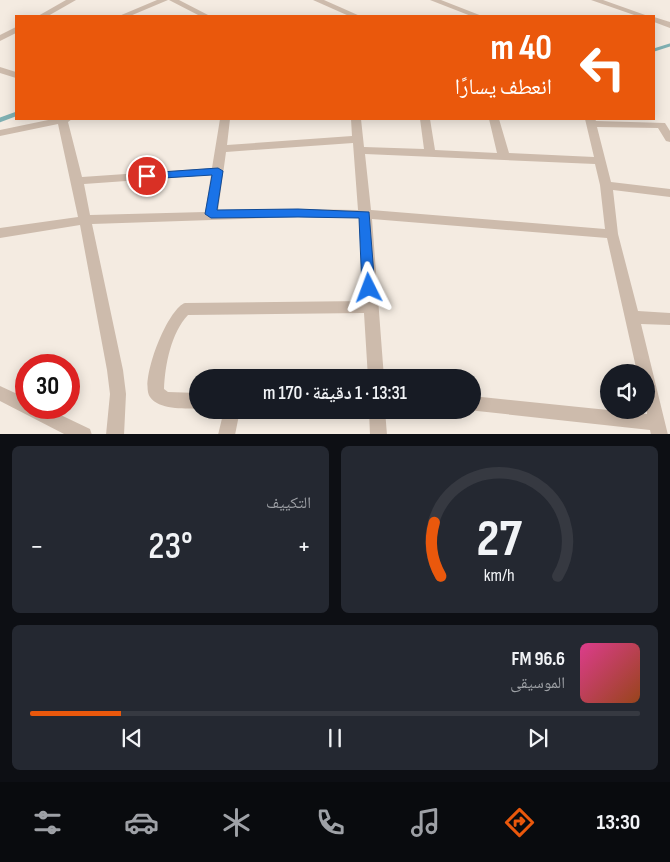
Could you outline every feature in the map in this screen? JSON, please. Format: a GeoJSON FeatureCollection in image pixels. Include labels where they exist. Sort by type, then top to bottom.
{"type":"FeatureCollection","features":[{"type":"Feature","properties":{"kind":"street"},"geometry":{"type":"LineString","coordinates":[[44,15],[72,0]]}},
{"type":"Feature","properties":{"kind":"street"},"geometry":{"type":"LineString","coordinates":[[126,15],[164,0]]}},
{"type":"Feature","properties":{"kind":"street"},"geometry":{"type":"LineString","coordinates":[[173,0],[204,15]]}},
{"type":"Feature","properties":{"kind":"street"},"geometry":{"type":"LineString","coordinates":[[317,0],[354,15]]}},
{"type":"Feature","properties":{"kind":"street"},"geometry":{"type":"LineString","coordinates":[[434,0],[475,15]]}},
{"type":"Feature","properties":{"kind":"street"},"geometry":{"type":"LineString","coordinates":[[595,0],[641,15]]}},
{"type":"Feature","properties":{"kind":"street"},"geometry":{"type":"LineString","coordinates":[[614,6],[624,0]]}},
{"type":"Feature","properties":{"kind":"street"},"geometry":{"type":"LineString","coordinates":[[444,14],[453,7]]}},
{"type":"Feature","properties":{"kind":"street"},"geometry":{"type":"LineString","coordinates":[[655,19],[670,25]]}},
{"type":"Feature","properties":{"kind":"street"},"geometry":{"type":"LineString","coordinates":[[0,38],[15,30]]}},
{"type":"Feature","properties":{"kind":"street"},"geometry":{"type":"LineString","coordinates":[[0,70],[15,76]]}},
{"type":"Feature","properties":{"kind":"street"},"geometry":{"type":"LineString","coordinates":[[0,133],[58,120]]}},
{"type":"Feature","properties":{"kind":"street"},"geometry":{"type":"LineString","coordinates":[[62,120],[77,181],[115,370],[118,394],[115,434]]}},
{"type":"Feature","properties":{"kind":"street"},"geometry":{"type":"LineString","coordinates":[[211,214],[225,120]]}},
{"type":"Feature","properties":{"kind":"street"},"geometry":{"type":"LineString","coordinates":[[356,120],[365,214],[375,369]]}},
{"type":"Feature","properties":{"kind":"street"},"geometry":{"type":"LineString","coordinates":[[426,120],[430,153]]}},
{"type":"Feature","properties":{"kind":"street"},"geometry":{"type":"LineString","coordinates":[[494,120],[504,157]]}},
{"type":"Feature","properties":{"kind":"street"},"geometry":{"type":"LineString","coordinates":[[643,364],[612,234],[606,185],[591,121],[660,125],[670,139]]}},
{"type":"Feature","properties":{"kind":"street"},"geometry":{"type":"LineString","coordinates":[[221,149],[358,144],[430,153],[601,161]]}},
{"type":"Feature","properties":{"kind":"street"},"geometry":{"type":"LineString","coordinates":[[77,181],[218,171]]}},
{"type":"Feature","properties":{"kind":"street"},"geometry":{"type":"LineString","coordinates":[[606,185],[670,193]]}},
{"type":"Feature","properties":{"kind":"street"},"geometry":{"type":"LineString","coordinates":[[0,233],[85,220],[211,214],[298,213],[365,214],[612,234]]}},
{"type":"Feature","properties":{"kind":"street"},"geometry":{"type":"LineString","coordinates":[[189,400],[166,399],[156,393],[156,383],[171,326],[178,314],[185,309],[370,307]]}},
{"type":"Feature","properties":{"kind":"street"},"geometry":{"type":"LineString","coordinates":[[631,317],[670,319]]}},
{"type":"Feature","properties":{"kind":"street"},"geometry":{"type":"LineString","coordinates":[[0,393],[15,400]]}},
{"type":"Feature","properties":{"kind":"street"},"geometry":{"type":"LineString","coordinates":[[481,405],[659,429],[655,413]]}},
{"type":"Feature","properties":{"kind":"street"},"geometry":{"type":"LineString","coordinates":[[53,419],[84,434]]}},
{"type":"Feature","properties":{"kind":"street"},"geometry":{"type":"LineString","coordinates":[[226,434],[230,419]]}},
{"type":"Feature","properties":{"kind":"street"},"geometry":{"type":"LineString","coordinates":[[377,419],[379,434]]}},
{"type":"Feature","properties":{"kind":"waterway"},"geometry":{"type":"LineString","coordinates":[[655,50],[670,45]]}},
{"type":"Feature","properties":{"kind":"waterway"},"geometry":{"type":"LineString","coordinates":[[0,120],[15,114]]}},
{"type":"Feature","properties":{"kind":"route"},"geometry":{"type":"LineString","coordinates":[[147,176],[218,171],[211,214],[365,214],[369,288]]}}]}
